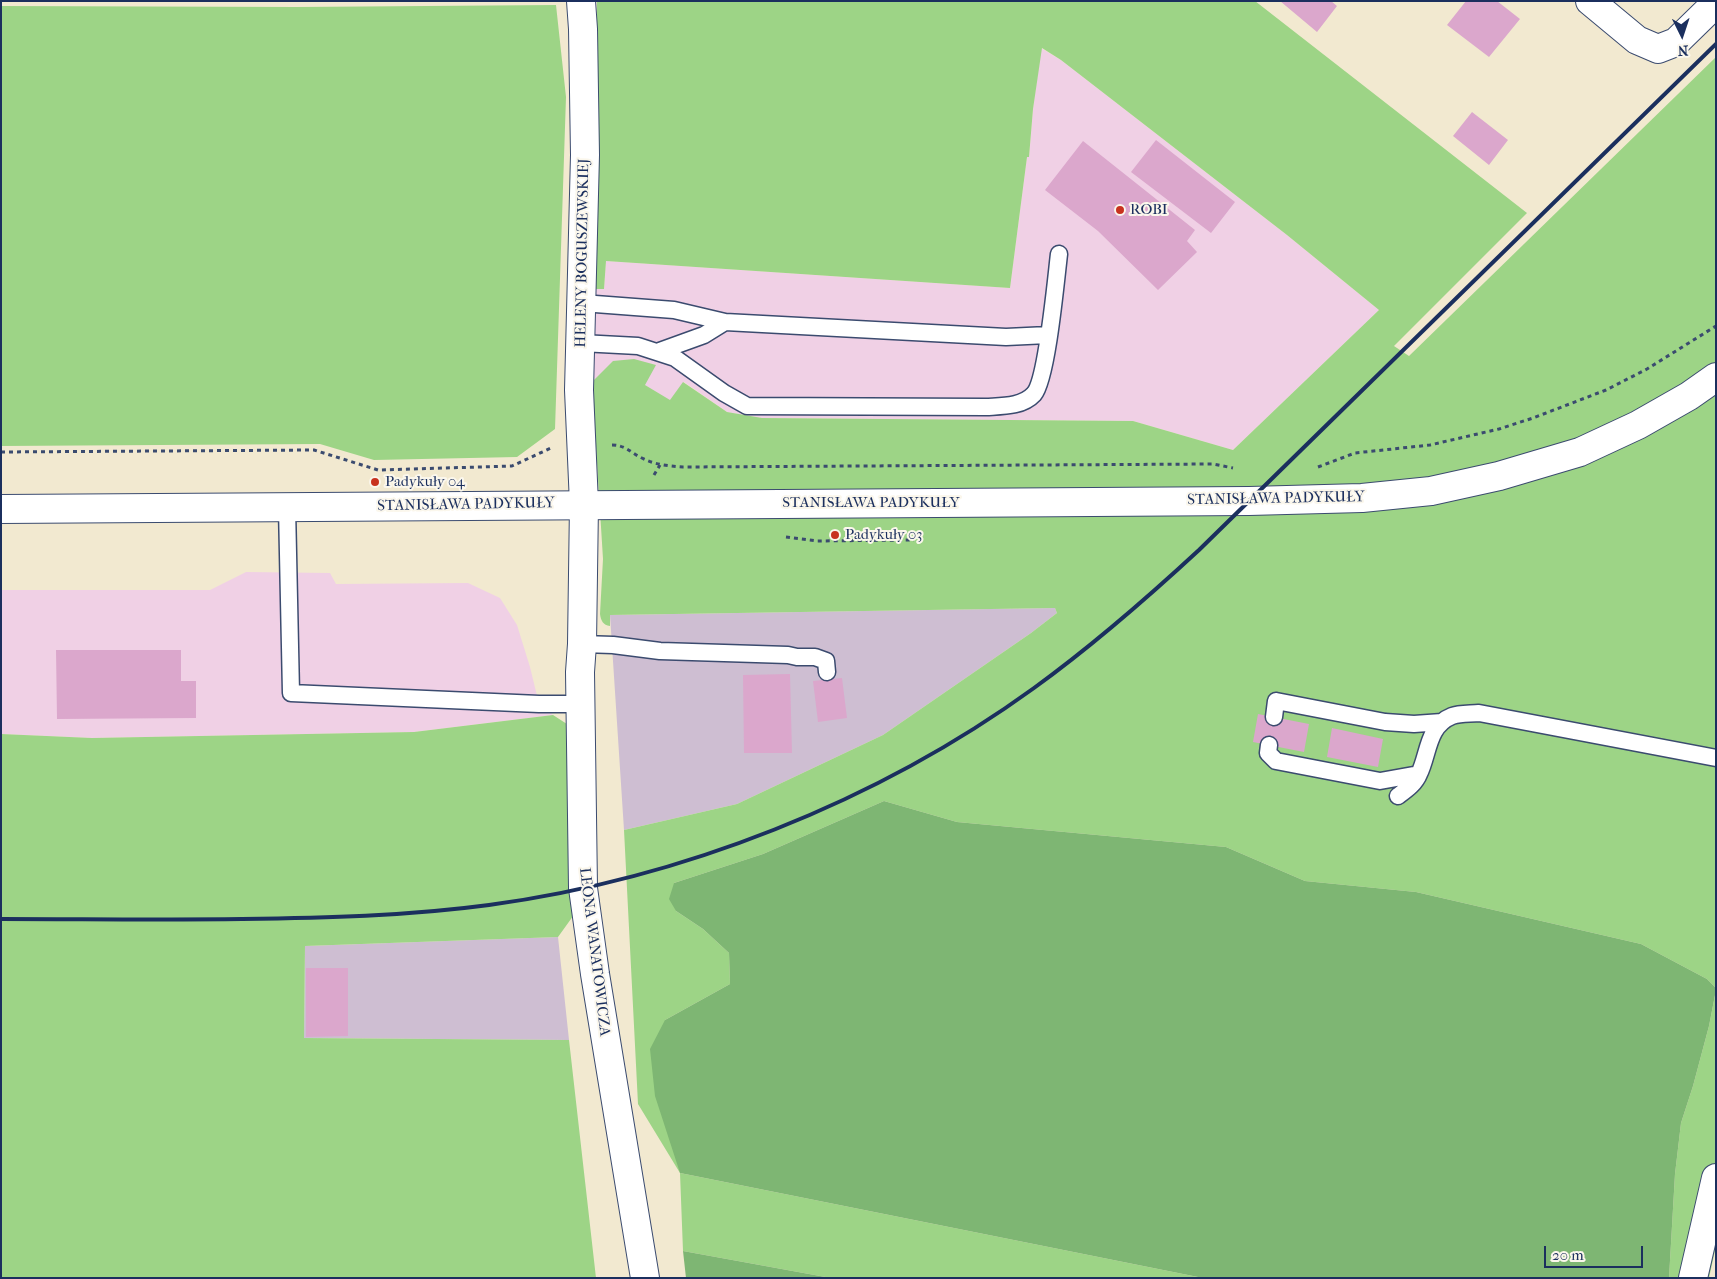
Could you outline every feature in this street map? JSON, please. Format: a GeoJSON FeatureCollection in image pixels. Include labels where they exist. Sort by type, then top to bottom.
{"type":"FeatureCollection","features":[{"type":"Feature","properties":{"kind":"street","name":"HELENY BOGUSZEWSKIEJ"},"geometry":{"type":"LineString","coordinates":[[581,1],[585,155],[579,390],[584,504]]}},
{"type":"Feature","properties":{"kind":"street"},"geometry":{"type":"LineString","coordinates":[[1590,1],[1637,40],[1658,49],[1676,42],[1716,2]]}},
{"type":"Feature","properties":{"kind":"street","name":"STANISŁAWA PADYKUŁY"},"geometry":{"type":"LineString","coordinates":[[1,509],[1307,500],[1362,498],[1431,491],[1500,476],[1580,452],[1647,420],[1689,396],[1716,377]]}},
{"type":"Feature","properties":{"kind":"street","name":"LEONA WANATOWICZA"},"geometry":{"type":"LineString","coordinates":[[584,504],[581,704],[583,888],[594,974],[645,1278]]}},
{"type":"Feature","properties":{"kind":"street"},"geometry":{"type":"LineString","coordinates":[[1693,1278],[1716,1178]]}},
{"type":"Feature","properties":{"kind":"lane"},"geometry":{"type":"LineString","coordinates":[[581,343],[638,346],[675,358],[724,394],[747,406],[986,407],[1016,404],[1034,394],[1043,372],[1059,254]]}},
{"type":"Feature","properties":{"kind":"lane"},"geometry":{"type":"LineString","coordinates":[[582,303],[674,310],[726,322],[1006,337],[1048,335]]}},
{"type":"Feature","properties":{"kind":"lane"},"geometry":{"type":"LineString","coordinates":[[657,352],[704,335],[726,322]]}},
{"type":"Feature","properties":{"kind":"lane"},"geometry":{"type":"LineString","coordinates":[[287,507],[291,693],[538,704],[581,704]]}},
{"type":"Feature","properties":{"kind":"lane"},"geometry":{"type":"LineString","coordinates":[[582,644],[613,645],[660,652],[717,652],[815,657],[826,662],[828,672]]}},
{"type":"Feature","properties":{"kind":"lane"},"geometry":{"type":"LineString","coordinates":[[1274,717],[1276,701],[1385,722],[1414,724],[1442,722]]}},
{"type":"Feature","properties":{"kind":"lane"},"geometry":{"type":"LineString","coordinates":[[1398,796],[1411,786],[1420,774],[1431,737],[1442,722],[1453,715],[1479,713],[1716,758]]}},
{"type":"Feature","properties":{"kind":"lane"},"geometry":{"type":"LineString","coordinates":[[1269,745],[1268,753],[1276,762],[1380,781],[1420,774]]}},
{"type":"Feature","properties":{"kind":"path"},"geometry":{"type":"LineString","coordinates":[[1310,470],[1355,453],[1430,445],[1499,429],[1533,418],[1606,390],[1647,369],[1716,326]]}},
{"type":"Feature","properties":{"kind":"path"},"geometry":{"type":"LineString","coordinates":[[621,445],[644,459],[660,465],[683,467],[1213,464],[1242,470]]}},
{"type":"Feature","properties":{"kind":"path"},"geometry":{"type":"LineString","coordinates":[[1,452],[314,450],[378,470],[512,466],[548,448]]}},
{"type":"Feature","properties":{"kind":"shaded area"},"geometry":{"type":"Polygon","coordinates":[[[1041,48],[1061,60],[1287,235],[1379,310],[1233,450],[1133,421],[762,418],[727,412],[684,382],[670,401],[645,385],[592,382],[595,289],[604,289],[606,261],[1010,288],[1027,157],[1029,157],[1041,48]]]}},
{"type":"Feature","properties":{"kind":"shaded area"},"geometry":{"type":"Polygon","coordinates":[[[246,572],[330,573],[336,584],[468,583],[500,598],[517,625],[539,704],[553,715],[414,732],[92,738],[1,734],[1,590],[210,590],[246,572]]]}},
{"type":"Feature","properties":{"kind":"shaded area"},"geometry":{"type":"Polygon","coordinates":[[[1055,608],[1057,613],[1031,633],[883,735],[737,804],[624,830],[610,615],[1055,608]]]}},
{"type":"Feature","properties":{"kind":"shaded area"},"geometry":{"type":"Polygon","coordinates":[[[558,937],[569,1040],[304,1038],[305,946],[558,937]]]}},
{"type":"Feature","properties":{"kind":"green space"},"geometry":{"type":"Polygon","coordinates":[[[597,1],[1255,1],[1527,213],[1394,346],[1409,356],[1716,57],[1716,988],[1707,979],[1641,944],[1416,892],[1305,881],[1226,847],[957,822],[884,801],[763,854],[674,883],[676,911],[703,929],[729,953],[730,984],[665,1020],[680,1173],[638,1104],[624,830],[737,804],[883,735],[1057,613],[1055,608],[610,615],[610,626],[606,625],[602,621],[600,614],[603,559],[592,382],[613,361],[634,359],[656,365],[645,385],[670,400],[683,382],[727,412],[762,418],[1133,421],[1233,450],[1379,310],[1287,235],[1061,60],[1042,48],[1033,109],[1029,157],[1027,157],[1010,288],[606,261],[604,289],[595,289],[597,1]]]}},
{"type":"Feature","properties":{"kind":"green space"},"geometry":{"type":"Polygon","coordinates":[[[556,5],[566,97],[555,429],[517,457],[374,460],[320,444],[1,446],[1,6],[297,7],[556,5]]]}},
{"type":"Feature","properties":{"kind":"green space"},"geometry":{"type":"Polygon","coordinates":[[[553,715],[570,726],[576,912],[558,937],[305,946],[304,1038],[569,1040],[596,1278],[1,1278],[1,734],[92,738],[414,732],[553,715]]]}},
{"type":"Feature","properties":{"kind":"green space"},"geometry":{"type":"Polygon","coordinates":[[[884,801],[957,822],[1226,847],[1305,881],[1416,892],[1641,944],[1707,979],[1716,990],[1709,1026],[1681,1123],[1675,1174],[1669,1278],[1203,1278],[680,1173],[655,1096],[650,1049],[665,1020],[730,984],[729,953],[703,929],[676,911],[669,899],[674,883],[763,854],[884,801]]]}},
{"type":"Feature","properties":{"kind":"green space"},"geometry":{"type":"Polygon","coordinates":[[[1716,990],[1716,1246],[1709,1278],[1669,1278],[1675,1174],[1681,1123],[1709,1026],[1716,990]]]}},
{"type":"Feature","properties":{"kind":"green space"},"geometry":{"type":"Polygon","coordinates":[[[680,1173],[1203,1278],[831,1278],[683,1251],[680,1173]]]}},
{"type":"Feature","properties":{"kind":"green space"},"geometry":{"type":"Polygon","coordinates":[[[683,1251],[831,1278],[686,1278],[683,1251]]]}},
{"type":"Feature","properties":{"kind":"building"},"geometry":{"type":"Polygon","coordinates":[[[1280,1],[1331,1],[1337,6],[1317,32],[1280,1]]]}},
{"type":"Feature","properties":{"kind":"building"},"geometry":{"type":"Polygon","coordinates":[[[1466,1],[1497,1],[1520,19],[1489,57],[1447,25],[1466,1]]]}},
{"type":"Feature","properties":{"kind":"building"},"geometry":{"type":"Polygon","coordinates":[[[1472,112],[1508,140],[1489,165],[1453,136],[1472,112]]]}},
{"type":"Feature","properties":{"kind":"building"},"geometry":{"type":"Polygon","coordinates":[[[1156,140],[1235,202],[1211,233],[1131,172],[1156,140]]]}},
{"type":"Feature","properties":{"kind":"building","name":"ROBI"},"geometry":{"type":"Polygon","coordinates":[[[1083,141],[1195,230],[1187,241],[1197,252],[1158,290],[1098,231],[1045,190],[1083,141]]]}},
{"type":"Feature","properties":{"kind":"building"},"geometry":{"type":"Polygon","coordinates":[[[56,650],[181,650],[181,681],[196,681],[196,718],[57,719],[56,650]]]}},
{"type":"Feature","properties":{"kind":"building"},"geometry":{"type":"Polygon","coordinates":[[[790,674],[792,753],[744,753],[743,675],[790,674]]]}},
{"type":"Feature","properties":{"kind":"building"},"geometry":{"type":"Polygon","coordinates":[[[842,678],[847,718],[818,722],[813,681],[842,678]]]}},
{"type":"Feature","properties":{"kind":"building"},"geometry":{"type":"Polygon","coordinates":[[[1258,714],[1309,724],[1304,752],[1253,742],[1258,714]]]}},
{"type":"Feature","properties":{"kind":"building"},"geometry":{"type":"Polygon","coordinates":[[[1332,728],[1383,739],[1378,767],[1327,757],[1332,728]]]}},
{"type":"Feature","properties":{"kind":"building"},"geometry":{"type":"Polygon","coordinates":[[[306,968],[348,968],[348,1036],[306,1037],[306,968]]]}},
{"type":"Feature","properties":{"kind":"railway"},"geometry":{"type":"LineString","coordinates":[[1,919],[212,919],[366,916],[458,909],[561,893],[633,876],[704,855],[775,830],[843,800],[910,766],[973,729],[1034,688],[1098,639],[1159,586],[1199,550],[1716,44]]}},
{"type":"Feature","properties":{"kind":"place","name":"ROBI"},"geometry":{"type":"Point","coordinates":[1120,210]}},
{"type":"Feature","properties":{"kind":"place","name":"Padykuły 04"},"geometry":{"type":"Point","coordinates":[375,482]}},
{"type":"Feature","properties":{"kind":"place","name":"Padykuły 03"},"geometry":{"type":"Point","coordinates":[835,535]}}]}
